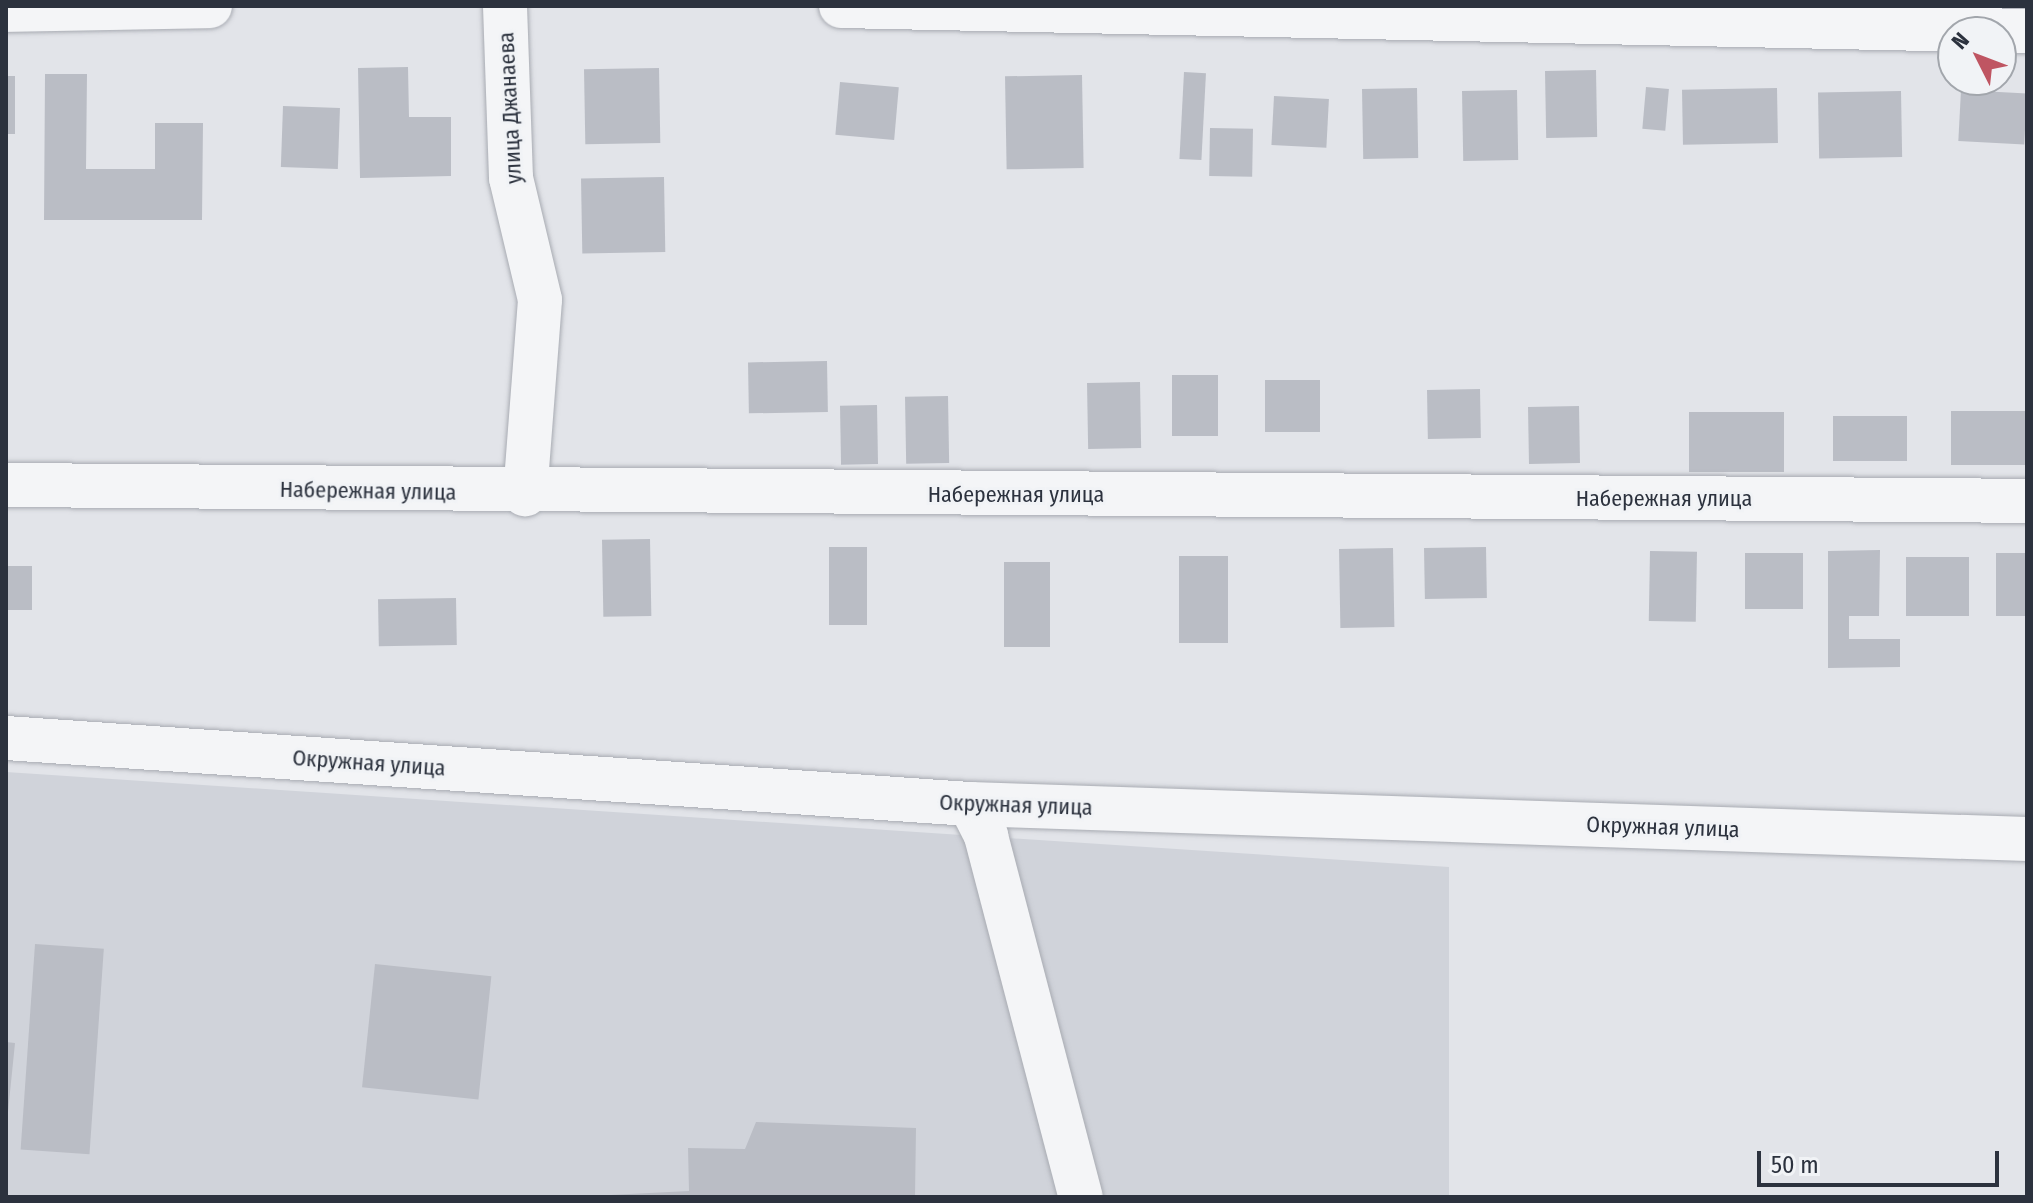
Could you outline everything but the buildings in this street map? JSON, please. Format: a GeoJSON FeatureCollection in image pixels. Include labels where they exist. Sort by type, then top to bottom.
{"type":"FeatureCollection","features":[{"type":"Feature","properties":{"kind":"street"},"geometry":{"type":"LineString","coordinates":[[6,10],[210,6]]}},
{"type":"Feature","properties":{"kind":"street","name":"улица Джанаева"},"geometry":{"type":"LineString","coordinates":[[505,6],[511,178],[540,300],[525,494]]}},
{"type":"Feature","properties":{"kind":"street"},"geometry":{"type":"LineString","coordinates":[[841,6],[2027,31]]}},
{"type":"Feature","properties":{"kind":"street","name":"Набережная улица"},"geometry":{"type":"LineString","coordinates":[[6,485],[525,494],[2027,501]]}},
{"type":"Feature","properties":{"kind":"street","name":"Окружная улица"},"geometry":{"type":"LineString","coordinates":[[6,738],[970,804],[2027,839]]}},
{"type":"Feature","properties":{"kind":"street"},"geometry":{"type":"LineString","coordinates":[[970,804],[986,836],[1081,1197]]}},
{"type":"Feature","properties":{"kind":"shaded area"},"geometry":{"type":"Polygon","coordinates":[[[6,772],[1449,867],[1449,1197],[6,1197],[6,772]]]}}]}
